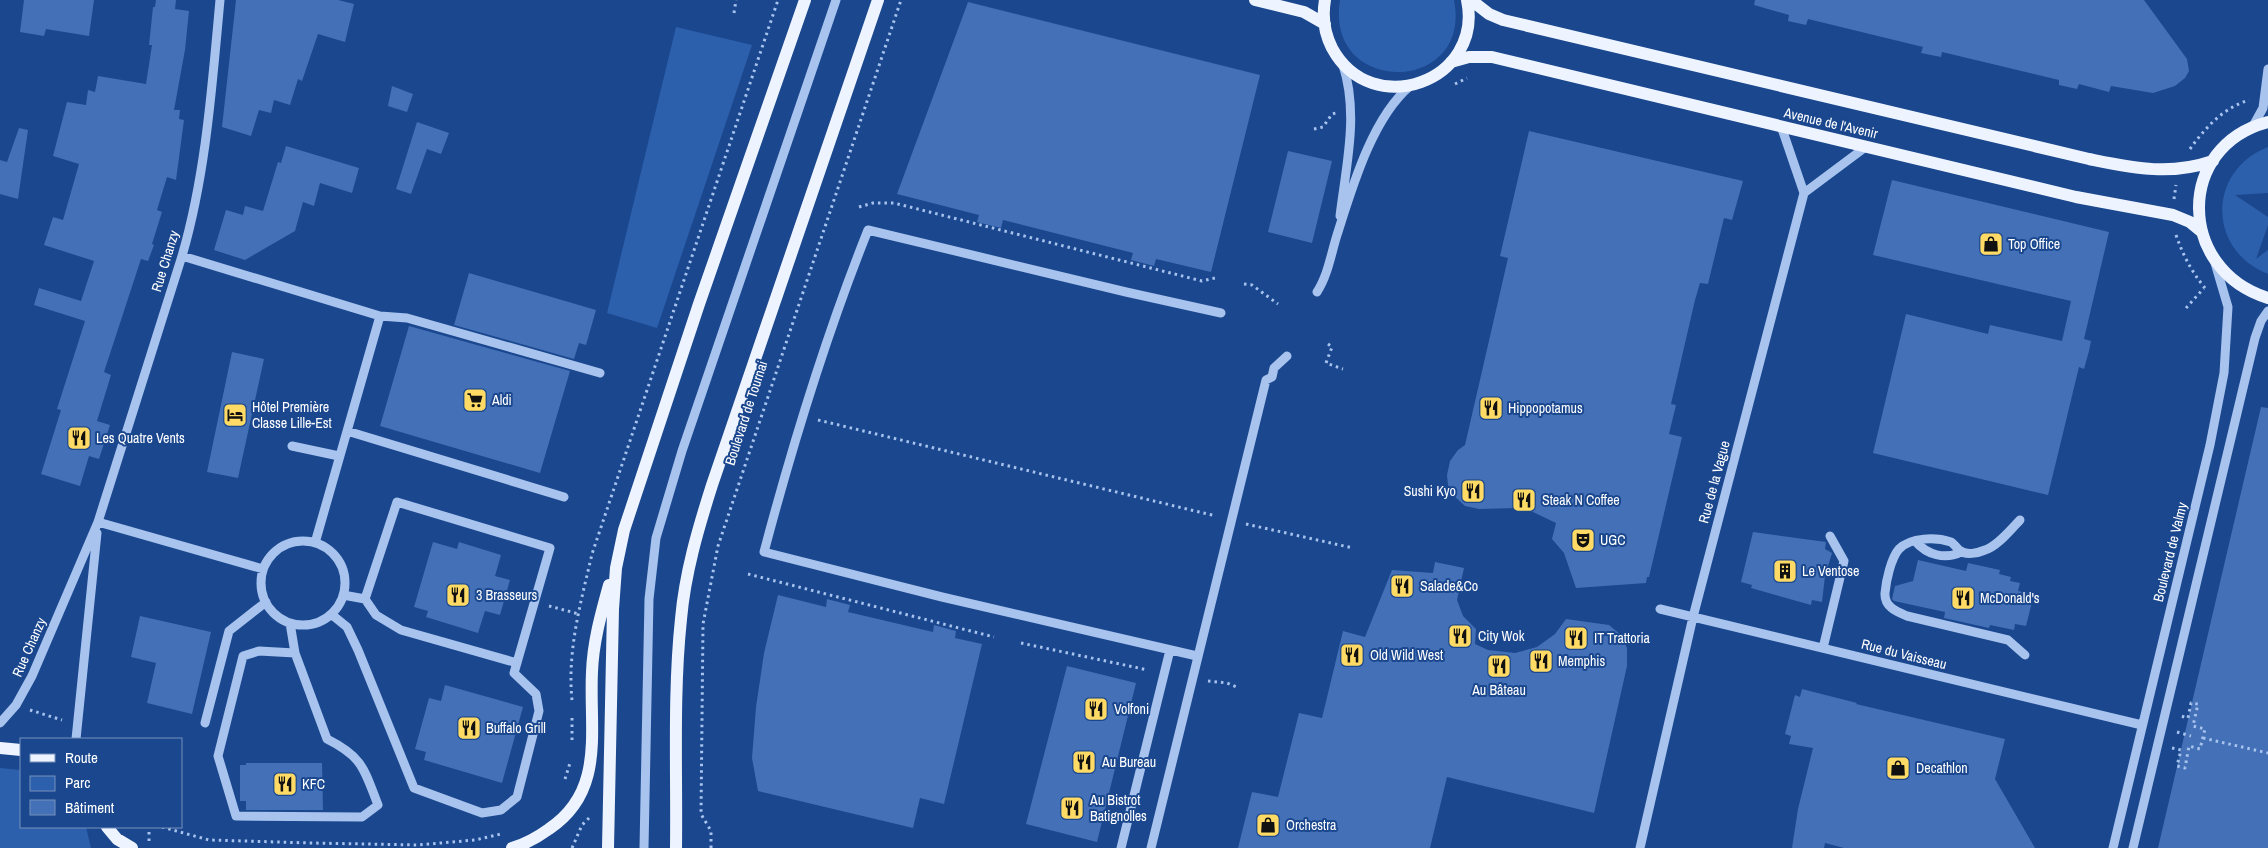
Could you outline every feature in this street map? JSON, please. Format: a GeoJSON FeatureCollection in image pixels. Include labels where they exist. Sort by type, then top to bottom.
{"type":"FeatureCollection","features":[{"type":"Feature","properties":{"kind":"main road"},"geometry":{"type":"LineString","coordinates":[[512,848],[553,826],[575,805],[585,788],[590,759],[592,672],[595,642],[635,490],[805,0]]}},
{"type":"Feature","properties":{"kind":"main road","name":"Boulevard de Tournai"},"geometry":{"type":"LineString","coordinates":[[676,848],[679,638],[684,592],[696,538],[712,485],[878,0]]}},
{"type":"Feature","properties":{"kind":"main road"},"geometry":{"type":"LineString","coordinates":[[1255,0],[1304,12],[1324,24]]}},
{"type":"Feature","properties":{"kind":"main road"},"geometry":{"type":"LineString","coordinates":[[1326,0],[1324,24],[1331,45],[1343,64],[1355,74],[1385,87],[1410,86],[1436,76],[1452,62],[1460,50],[1467,30],[1469,0]]}},
{"type":"Feature","properties":{"kind":"main road","name":"Avenue de l'Avenir"},"geometry":{"type":"LineString","coordinates":[[1469,0],[1489,14],[1502,20],[2089,159],[2143,169],[2180,170],[2213,161]]}},
{"type":"Feature","properties":{"kind":"main road","name":"Avenue de l'Avenir"},"geometry":{"type":"LineString","coordinates":[[1452,62],[1469,57],[1492,57],[2076,197],[2173,216],[2190,222],[2201,230]]}},
{"type":"Feature","properties":{"kind":"main road"},"geometry":{"type":"LineString","coordinates":[[2268,122],[2234,138],[2213,161],[2201,189],[2199,210],[2201,230],[2214,261],[2238,284],[2268,298]]}},
{"type":"Feature","properties":{"kind":"main road"},"geometry":{"type":"LineString","coordinates":[[608,848],[613,609],[619,552]]}},
{"type":"Feature","properties":{"kind":"main road"},"geometry":{"type":"LineString","coordinates":[[0,748],[20,750]]}},
{"type":"Feature","properties":{"kind":"main road"},"geometry":{"type":"LineString","coordinates":[[107,828],[111,848]]}},
{"type":"Feature","properties":{"kind":"main road"},"geometry":{"type":"LineString","coordinates":[[108,828],[117,839],[132,848]]}},
{"type":"Feature","properties":{"kind":"street","name":"Rue Chanzy"},"geometry":{"type":"LineString","coordinates":[[0,723],[16,705],[32,676],[98,522],[182,256],[193,216],[201,168],[220,0]]}},
{"type":"Feature","properties":{"kind":"street"},"geometry":{"type":"LineString","coordinates":[[644,848],[649,599],[656,538],[685,442],[836,0]]}},
{"type":"Feature","properties":{"kind":"street"},"geometry":{"type":"LineString","coordinates":[[1338,233],[1351,109],[1350,88],[1343,64]]}},
{"type":"Feature","properties":{"kind":"street"},"geometry":{"type":"LineString","coordinates":[[2252,128],[2263,108],[2268,69]]}},
{"type":"Feature","properties":{"kind":"street"},"geometry":{"type":"LineString","coordinates":[[1317,292],[1322,284],[1338,233],[1377,130],[1387,110],[1396,98],[1410,86]]}},
{"type":"Feature","properties":{"kind":"street"},"geometry":{"type":"LineString","coordinates":[[1781,126],[1804,193],[1866,146]]}},
{"type":"Feature","properties":{"kind":"street","name":"Rue de la Vague"},"geometry":{"type":"LineString","coordinates":[[1640,848],[1693,617],[1804,193]]}},
{"type":"Feature","properties":{"kind":"street"},"geometry":{"type":"LineString","coordinates":[[1197,656],[764,552],[791,454],[844,293],[868,230],[1117,290],[1221,312]]}},
{"type":"Feature","properties":{"kind":"street"},"geometry":{"type":"LineString","coordinates":[[182,256],[380,316],[407,318],[600,373]]}},
{"type":"Feature","properties":{"kind":"street","name":"Boulevard de Valmy"},"geometry":{"type":"LineString","coordinates":[[2113,848],[2210,445],[2224,374],[2228,307],[2214,261]]}},
{"type":"Feature","properties":{"kind":"street"},"geometry":{"type":"LineString","coordinates":[[2133,848],[2255,338],[2261,321],[2268,311]]}},
{"type":"Feature","properties":{"kind":"street"},"geometry":{"type":"LineString","coordinates":[[315,543],[380,316]]}},
{"type":"Feature","properties":{"kind":"street"},"geometry":{"type":"LineString","coordinates":[[1151,848],[1230,520],[1266,380],[1272,377],[1274,368],[1287,356]]}},
{"type":"Feature","properties":{"kind":"street"},"geometry":{"type":"LineString","coordinates":[[347,430],[564,497]]}},
{"type":"Feature","properties":{"kind":"street"},"geometry":{"type":"LineString","coordinates":[[292,446],[339,456]]}},
{"type":"Feature","properties":{"kind":"street"},"geometry":{"type":"LineString","coordinates":[[331,614],[347,626],[414,788],[482,813],[501,810],[517,797],[539,711],[536,694],[514,673],[550,548],[397,502],[365,599]]}},
{"type":"Feature","properties":{"kind":"street"},"geometry":{"type":"LineString","coordinates":[[1915,541],[1923,551],[1949,558],[1961,552],[1975,553],[1988,550],[2020,520]]}},
{"type":"Feature","properties":{"kind":"street","name":"Rue Chanzy"},"geometry":{"type":"LineString","coordinates":[[76,738],[98,522]]}},
{"type":"Feature","properties":{"kind":"street"},"geometry":{"type":"LineString","coordinates":[[98,522],[263,569]]}},
{"type":"Feature","properties":{"kind":"street"},"geometry":{"type":"LineString","coordinates":[[1823,648],[1844,561],[1830,536]]}},
{"type":"Feature","properties":{"kind":"street"},"geometry":{"type":"LineString","coordinates":[[1961,552],[1952,543],[1925,538],[1899,550],[1894,557],[1885,595],[1887,602],[1893,611],[1907,616],[2008,640],[2024,655]]}},
{"type":"Feature","properties":{"kind":"street"},"geometry":{"type":"LineString","coordinates":[[302,541],[315,543],[324,547],[339,563],[343,573],[343,594],[331,614],[312,624],[290,623],[280,618],[266,602],[262,591],[263,569],[270,558],[284,546],[302,541]]}},
{"type":"Feature","properties":{"kind":"street"},"geometry":{"type":"LineString","coordinates":[[343,594],[365,599],[376,615],[401,630],[517,663]]}},
{"type":"Feature","properties":{"kind":"street"},"geometry":{"type":"LineString","coordinates":[[205,723],[229,631],[266,602]]}},
{"type":"Feature","properties":{"kind":"street","name":"Rue du Vaisseau"},"geometry":{"type":"LineString","coordinates":[[1660,609],[2142,725]]}},
{"type":"Feature","properties":{"kind":"street"},"geometry":{"type":"LineString","coordinates":[[290,623],[295,653],[327,739],[343,747],[362,764],[378,805],[362,817],[236,816],[218,756],[243,656],[259,651],[295,653]]}},
{"type":"Feature","properties":{"kind":"street"},"geometry":{"type":"LineString","coordinates":[[1121,848],[1170,650]]}},
{"type":"Feature","properties":{"kind":"path"},"geometry":{"type":"LineString","coordinates":[[734,13],[736,0]]}},
{"type":"Feature","properties":{"kind":"path","name":"Boulevard de Tournai"},"geometry":{"type":"LineString","coordinates":[[711,848],[711,831],[701,814],[703,633],[718,546],[901,0]]}},
{"type":"Feature","properties":{"kind":"path"},"geometry":{"type":"LineString","coordinates":[[2180,170],[2188,151],[2202,131],[2220,115],[2242,102],[2265,95]]}},
{"type":"Feature","properties":{"kind":"path"},"geometry":{"type":"LineString","coordinates":[[859,207],[872,203],[894,203],[1202,280],[1215,278]]}},
{"type":"Feature","properties":{"kind":"path"},"geometry":{"type":"LineString","coordinates":[[1244,284],[1252,285],[1278,304]]}},
{"type":"Feature","properties":{"kind":"path"},"geometry":{"type":"LineString","coordinates":[[2186,308],[2204,288]]}},
{"type":"Feature","properties":{"kind":"path"},"geometry":{"type":"LineString","coordinates":[[1328,344],[1332,347],[1326,363],[1343,369]]}},
{"type":"Feature","properties":{"kind":"path"},"geometry":{"type":"LineString","coordinates":[[816,420],[1353,548]]}},
{"type":"Feature","properties":{"kind":"path"},"geometry":{"type":"LineString","coordinates":[[748,574],[994,637]]}},
{"type":"Feature","properties":{"kind":"path"},"geometry":{"type":"LineString","coordinates":[[535,600],[579,614]]}},
{"type":"Feature","properties":{"kind":"path"},"geometry":{"type":"LineString","coordinates":[[1021,643],[1148,670]]}},
{"type":"Feature","properties":{"kind":"path"},"geometry":{"type":"LineString","coordinates":[[1205,681],[1227,683],[1239,688]]}},
{"type":"Feature","properties":{"kind":"path"},"geometry":{"type":"LineString","coordinates":[[2171,748],[2180,750],[2177,766],[2185,768],[2189,746],[2200,749],[2205,729],[2194,726],[2198,704],[2191,703],[2188,718],[2179,715]]}},
{"type":"Feature","properties":{"kind":"path"},"geometry":{"type":"LineString","coordinates":[[16,705],[77,724]]}},
{"type":"Feature","properties":{"kind":"path"},"geometry":{"type":"LineString","coordinates":[[2175,732],[2191,736]]}},
{"type":"Feature","properties":{"kind":"path"},"geometry":{"type":"LineString","coordinates":[[2202,738],[2268,753]]}},
{"type":"Feature","properties":{"kind":"path"},"geometry":{"type":"LineString","coordinates":[[572,848],[582,825]]}},
{"type":"Feature","properties":{"kind":"path"},"geometry":{"type":"LineString","coordinates":[[149,828],[149,848]]}},
{"type":"Feature","properties":{"kind":"path"},"geometry":{"type":"LineString","coordinates":[[166,828],[209,840],[311,844],[418,845],[475,840],[503,834]]}},
{"type":"Feature","properties":{"kind":"green space"},"geometry":{"type":"Polygon","coordinates":[[[1340,0],[1454,0],[1454,31],[1442,54],[1422,67],[1398,72],[1374,68],[1354,54],[1341,32],[1340,0]]]}},
{"type":"Feature","properties":{"kind":"green space"},"geometry":{"type":"Polygon","coordinates":[[[676,27],[752,45],[657,328],[607,313],[676,27]]]}},
{"type":"Feature","properties":{"kind":"green space"},"geometry":{"type":"Polygon","coordinates":[[[2268,147],[2268,193],[2235,195],[2268,217],[2268,225],[2256,259],[2268,250],[2268,274],[2248,263],[2234,247],[2225,230],[2222,210],[2225,191],[2234,174],[2248,158],[2268,147]]]}},
{"type":"Feature","properties":{"kind":"green space"},"geometry":{"type":"Polygon","coordinates":[[[0,768],[20,770],[20,828],[86,828],[91,848],[0,848],[0,768]]]}},
{"type":"Feature","properties":{"kind":"building"},"geometry":{"type":"Polygon","coordinates":[[[24,0],[94,0],[89,36],[46,29],[44,36],[20,32],[24,0]]]}},
{"type":"Feature","properties":{"kind":"building"},"geometry":{"type":"Polygon","coordinates":[[[156,0],[176,0],[175,9],[189,11],[185,50],[174,110],[180,110],[179,119],[184,120],[176,180],[167,177],[157,210],[162,212],[152,244],[154,245],[148,261],[141,259],[104,372],[111,375],[97,421],[110,425],[99,459],[89,456],[80,486],[41,474],[61,410],[57,409],[85,321],[34,305],[39,288],[81,301],[94,261],[44,245],[53,217],[63,220],[79,164],[53,156],[67,102],[86,105],[88,90],[95,92],[98,76],[146,84],[152,45],[149,45],[153,7],[155,7],[156,0]]]}},
{"type":"Feature","properties":{"kind":"building"},"geometry":{"type":"Polygon","coordinates":[[[236,0],[338,0],[354,4],[345,42],[318,34],[302,81],[298,79],[290,105],[274,100],[271,113],[259,110],[251,136],[222,127],[236,0]]]}},
{"type":"Feature","properties":{"kind":"building"},"geometry":{"type":"Polygon","coordinates":[[[1755,0],[2144,0],[2187,59],[2189,71],[2185,78],[2175,86],[2153,93],[2111,86],[2109,92],[2079,84],[2077,89],[2059,85],[2059,80],[1942,52],[1941,57],[1921,53],[1923,47],[1808,19],[1806,25],[1788,21],[1789,15],[1754,5],[1755,0]]]}},
{"type":"Feature","properties":{"kind":"building"},"geometry":{"type":"Polygon","coordinates":[[[968,2],[1260,75],[1211,272],[1156,259],[1154,266],[1131,260],[1133,253],[1003,220],[1001,228],[977,222],[979,215],[897,194],[968,2]]]}},
{"type":"Feature","properties":{"kind":"building"},"geometry":{"type":"Polygon","coordinates":[[[392,86],[413,94],[407,112],[388,106],[392,86]]]}},
{"type":"Feature","properties":{"kind":"building"},"geometry":{"type":"Polygon","coordinates":[[[417,122],[449,133],[441,154],[427,149],[411,194],[396,189],[417,122]]]}},
{"type":"Feature","properties":{"kind":"building"},"geometry":{"type":"Polygon","coordinates":[[[19,128],[28,130],[18,199],[0,194],[0,160],[7,162],[19,128]]]}},
{"type":"Feature","properties":{"kind":"building"},"geometry":{"type":"Polygon","coordinates":[[[1529,131],[1743,181],[1732,220],[1724,218],[1708,284],[1700,283],[1695,300],[1671,404],[1676,405],[1669,434],[1682,437],[1646,583],[1576,588],[1564,553],[1552,539],[1556,523],[1533,512],[1517,508],[1479,509],[1465,506],[1451,493],[1448,485],[1447,475],[1450,461],[1458,450],[1465,445],[1508,258],[1500,256],[1529,131]]]}},
{"type":"Feature","properties":{"kind":"building"},"geometry":{"type":"Polygon","coordinates":[[[286,146],[359,168],[352,193],[320,183],[314,206],[303,202],[295,231],[245,260],[214,250],[226,210],[243,215],[245,206],[263,211],[278,162],[281,163],[286,146]]]}},
{"type":"Feature","properties":{"kind":"building"},"geometry":{"type":"Polygon","coordinates":[[[1288,151],[1332,161],[1312,243],[1268,232],[1288,151]]]}},
{"type":"Feature","properties":{"kind":"building"},"geometry":{"type":"Polygon","coordinates":[[[1892,180],[2109,232],[2084,339],[2091,341],[2089,351],[2084,369],[2079,367],[2048,495],[1873,453],[1906,314],[1988,334],[1990,325],[2062,341],[2071,301],[1873,255],[1892,180]]]}},
{"type":"Feature","properties":{"kind":"building"},"geometry":{"type":"Polygon","coordinates":[[[469,273],[596,310],[586,345],[579,343],[574,359],[454,325],[469,273]]]}},
{"type":"Feature","properties":{"kind":"building","name":"Aldi"},"geometry":{"type":"Polygon","coordinates":[[[409,326],[570,371],[540,473],[380,426],[409,326]]]}},
{"type":"Feature","properties":{"kind":"building","name":"Hôtel Première Classe Lille-Est"},"geometry":{"type":"Polygon","coordinates":[[[232,352],[264,359],[238,478],[207,472],[232,352]]]}},
{"type":"Feature","properties":{"kind":"building"},"geometry":{"type":"Polygon","coordinates":[[[2261,407],[2268,408],[2268,848],[2158,848],[2261,407]]]}},
{"type":"Feature","properties":{"kind":"building","name":"Le Ventose"},"geometry":{"type":"Polygon","coordinates":[[[1753,532],[1826,542],[1825,549],[1832,553],[1825,576],[1822,602],[1812,600],[1811,605],[1751,588],[1752,585],[1741,582],[1753,532]]]}},
{"type":"Feature","properties":{"kind":"building","name":"3 Brasseurs"},"geometry":{"type":"Polygon","coordinates":[[[433,542],[457,549],[459,542],[501,555],[495,576],[510,580],[500,615],[485,611],[478,633],[426,617],[428,611],[414,607],[433,542]]]}},
{"type":"Feature","properties":{"kind":"building","name":"McDonald's"},"geometry":{"type":"Polygon","coordinates":[[[1918,560],[1966,571],[1968,563],[2000,570],[1999,574],[2011,577],[2010,581],[2020,583],[2018,591],[2034,594],[2026,626],[2015,624],[2014,630],[1990,625],[1989,628],[1944,618],[1945,612],[1894,601],[1892,599],[1895,586],[1913,581],[1918,560]]]}},
{"type":"Feature","properties":{"kind":"building"},"geometry":{"type":"Polygon","coordinates":[[[1435,562],[1464,568],[1457,600],[1463,616],[1476,629],[1475,644],[1488,650],[1515,653],[1537,647],[1555,634],[1566,619],[1609,625],[1621,635],[1627,648],[1627,666],[1594,813],[1447,777],[1430,848],[1238,848],[1252,792],[1278,797],[1299,713],[1322,718],[1343,631],[1365,637],[1392,570],[1433,573],[1435,562]]]}},
{"type":"Feature","properties":{"kind":"building"},"geometry":{"type":"Polygon","coordinates":[[[778,595],[826,607],[827,599],[850,605],[848,612],[933,632],[934,625],[956,631],[955,638],[982,644],[944,804],[920,798],[913,828],[758,791],[752,758],[756,707],[764,653],[778,595]]]}},
{"type":"Feature","properties":{"kind":"building"},"geometry":{"type":"Polygon","coordinates":[[[140,616],[211,632],[192,714],[147,703],[156,663],[131,657],[140,616]]]}},
{"type":"Feature","properties":{"kind":"building"},"geometry":{"type":"Polygon","coordinates":[[[1067,666],[1136,683],[1097,842],[1026,824],[1067,666]]]}},
{"type":"Feature","properties":{"kind":"building","name":"Buffalo Grill"},"geometry":{"type":"Polygon","coordinates":[[[445,685],[523,707],[502,783],[424,760],[426,752],[415,749],[429,698],[441,701],[445,685]]]}},
{"type":"Feature","properties":{"kind":"building","name":"Decathlon"},"geometry":{"type":"Polygon","coordinates":[[[1802,689],[1856,704],[2005,739],[1995,779],[2035,848],[1844,848],[1825,843],[1824,848],[1792,848],[1798,809],[1813,748],[1789,744],[1791,736],[1785,734],[1795,695],[1800,697],[1802,689]]]}},
{"type":"Feature","properties":{"kind":"building","name":"KFC"},"geometry":{"type":"Polygon","coordinates":[[[246,763],[322,763],[323,810],[246,810],[246,801],[240,801],[240,765],[246,765],[246,763]]]}},
{"type":"Feature","properties":{"kind":"place","name":"Top Office"},"geometry":{"type":"Point","coordinates":[1991,244]}},
{"type":"Feature","properties":{"kind":"place","name":"Aldi"},"geometry":{"type":"Point","coordinates":[475,400]}},
{"type":"Feature","properties":{"kind":"place","name":"Hippopotamus"},"geometry":{"type":"Point","coordinates":[1491,408]}},
{"type":"Feature","properties":{"kind":"place","name":"Hôtel Première Classe Lille-Est"},"geometry":{"type":"Point","coordinates":[235,415]}},
{"type":"Feature","properties":{"kind":"place","name":"Les Quatre Vents"},"geometry":{"type":"Point","coordinates":[79,438]}},
{"type":"Feature","properties":{"kind":"place","name":"Sushi Kyo"},"geometry":{"type":"Point","coordinates":[1473,491]}},
{"type":"Feature","properties":{"kind":"place","name":"Steak N Coffee"},"geometry":{"type":"Point","coordinates":[1524,500]}},
{"type":"Feature","properties":{"kind":"place","name":"UGC"},"geometry":{"type":"Point","coordinates":[1583,540]}},
{"type":"Feature","properties":{"kind":"place","name":"Le Ventose"},"geometry":{"type":"Point","coordinates":[1785,571]}},
{"type":"Feature","properties":{"kind":"place","name":"Salade&Co"},"geometry":{"type":"Point","coordinates":[1402,586]}},
{"type":"Feature","properties":{"kind":"place","name":"3 Brasseurs"},"geometry":{"type":"Point","coordinates":[458,595]}},
{"type":"Feature","properties":{"kind":"place","name":"McDonald's"},"geometry":{"type":"Point","coordinates":[1963,598]}},
{"type":"Feature","properties":{"kind":"place","name":"City Wok"},"geometry":{"type":"Point","coordinates":[1460,636]}},
{"type":"Feature","properties":{"kind":"place","name":"IT Trattoria"},"geometry":{"type":"Point","coordinates":[1576,638]}},
{"type":"Feature","properties":{"kind":"place","name":"Old Wild West"},"geometry":{"type":"Point","coordinates":[1352,655]}},
{"type":"Feature","properties":{"kind":"place","name":"Memphis"},"geometry":{"type":"Point","coordinates":[1541,661]}},
{"type":"Feature","properties":{"kind":"place","name":"Au Bâteau"},"geometry":{"type":"Point","coordinates":[1499,666]}},
{"type":"Feature","properties":{"kind":"place","name":"Volfoni"},"geometry":{"type":"Point","coordinates":[1096,709]}},
{"type":"Feature","properties":{"kind":"place","name":"Buffalo Grill"},"geometry":{"type":"Point","coordinates":[469,728]}},
{"type":"Feature","properties":{"kind":"place","name":"Au Bureau"},"geometry":{"type":"Point","coordinates":[1084,762]}},
{"type":"Feature","properties":{"kind":"place","name":"Decathlon"},"geometry":{"type":"Point","coordinates":[1898,768]}},
{"type":"Feature","properties":{"kind":"place","name":"KFC"},"geometry":{"type":"Point","coordinates":[285,784]}},
{"type":"Feature","properties":{"kind":"place","name":"Au Bistrot Batignolles"},"geometry":{"type":"Point","coordinates":[1072,808]}},
{"type":"Feature","properties":{"kind":"place","name":"Orchestra"},"geometry":{"type":"Point","coordinates":[1268,825]}}]}
